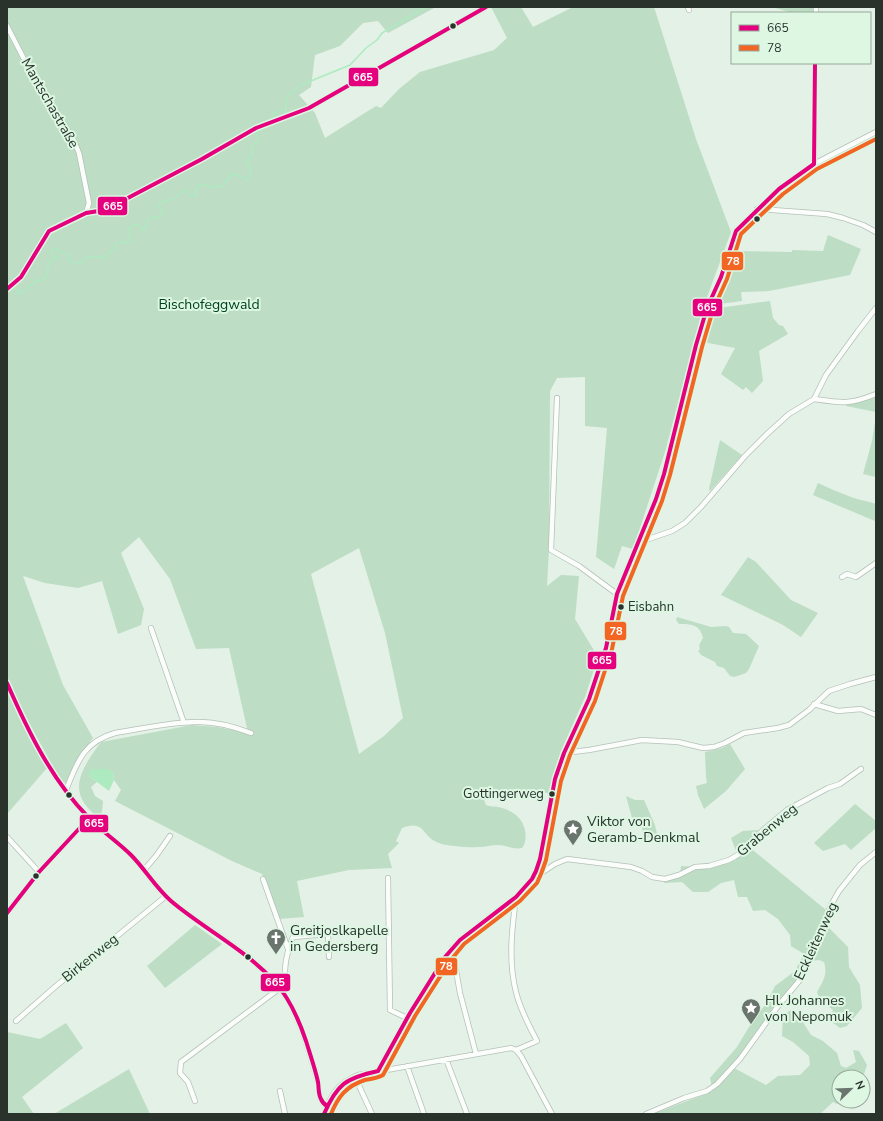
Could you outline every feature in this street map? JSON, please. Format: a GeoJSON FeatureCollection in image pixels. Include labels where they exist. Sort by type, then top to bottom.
{"type":"FeatureCollection","features":[{"type":"Feature","properties":{"kind":"street"},"geometry":{"type":"LineString","coordinates":[[7,289],[25,271],[49,231],[86,213],[105,210],[112,207],[196,163],[256,128],[309,108],[486,7]]}},
{"type":"Feature","properties":{"kind":"street","name":"Mantschastraße"},"geometry":{"type":"LineString","coordinates":[[7,26],[41,92],[56,111],[74,141],[79,153],[89,203],[86,213]]}},
{"type":"Feature","properties":{"kind":"street"},"geometry":{"type":"LineString","coordinates":[[814,164],[815,64]]}},
{"type":"Feature","properties":{"kind":"street"},"geometry":{"type":"LineString","coordinates":[[378,1071],[437,967],[452,948],[460,940],[516,897],[532,879],[540,858],[553,784],[564,753],[595,682],[606,648],[617,594],[656,499],[664,474],[696,345],[736,231],[779,189],[814,164],[876,132]]}},
{"type":"Feature","properties":{"kind":"street"},"geometry":{"type":"LineString","coordinates":[[757,209],[827,214],[863,225],[876,232]]}},
{"type":"Feature","properties":{"kind":"street"},"geometry":{"type":"LineString","coordinates":[[637,543],[672,531],[685,523],[701,507],[745,456],[789,414],[814,399],[826,375],[876,308]]}},
{"type":"Feature","properties":{"kind":"street"},"geometry":{"type":"LineString","coordinates":[[814,399],[846,403],[876,394]]}},
{"type":"Feature","properties":{"kind":"street"},"geometry":{"type":"LineString","coordinates":[[557,398],[551,550],[579,566],[617,594]]}},
{"type":"Feature","properties":{"kind":"street"},"geometry":{"type":"LineString","coordinates":[[842,577],[847,574],[856,577],[876,563]]}},
{"type":"Feature","properties":{"kind":"street"},"geometry":{"type":"LineString","coordinates":[[151,628],[184,722]]}},
{"type":"Feature","properties":{"kind":"street"},"geometry":{"type":"LineString","coordinates":[[564,753],[642,740],[678,742],[703,748],[714,747],[744,733],[788,725],[824,695],[835,688],[876,676]]}},
{"type":"Feature","properties":{"kind":"street"},"geometry":{"type":"LineString","coordinates":[[7,683],[49,766],[89,818],[126,850],[166,896],[249,958],[280,988],[300,1024],[318,1081],[320,1098],[324,1105],[327,1106]]}},
{"type":"Feature","properties":{"kind":"street"},"geometry":{"type":"LineString","coordinates":[[814,704],[838,711],[861,709],[876,715]]}},
{"type":"Feature","properties":{"kind":"street"},"geometry":{"type":"LineString","coordinates":[[66,790],[79,760],[85,751],[96,740],[104,736],[184,722],[212,723],[236,727],[251,733]]}},
{"type":"Feature","properties":{"kind":"street","name":"Grabenweg"},"geometry":{"type":"LineString","coordinates":[[532,879],[555,864],[568,859],[631,867],[652,877],[661,879],[679,875],[695,867],[709,866],[729,860],[741,853],[786,810],[828,788],[840,784],[861,769]]}},
{"type":"Feature","properties":{"kind":"street"},"geometry":{"type":"LineString","coordinates":[[7,913],[39,872],[89,818]]}},
{"type":"Feature","properties":{"kind":"street"},"geometry":{"type":"LineString","coordinates":[[144,870],[170,836]]}},
{"type":"Feature","properties":{"kind":"street"},"geometry":{"type":"LineString","coordinates":[[7,837],[39,872]]}},
{"type":"Feature","properties":{"kind":"street","name":"Eckleitenweg"},"geometry":{"type":"LineString","coordinates":[[646,1114],[684,1098],[707,1091],[717,1084],[740,1059],[778,1006],[799,981],[805,970],[831,905],[839,891],[860,865],[876,852]]}},
{"type":"Feature","properties":{"kind":"street"},"geometry":{"type":"LineString","coordinates":[[388,878],[390,1010],[407,1018]]}},
{"type":"Feature","properties":{"kind":"street"},"geometry":{"type":"LineString","coordinates":[[262,879],[288,949]]}},
{"type":"Feature","properties":{"kind":"street","name":"Birkenweg"},"geometry":{"type":"LineString","coordinates":[[16,1021],[56,986],[166,896]]}},
{"type":"Feature","properties":{"kind":"street"},"geometry":{"type":"LineString","coordinates":[[516,897],[511,942],[514,982],[520,1004],[536,1041],[516,1050]]}},
{"type":"Feature","properties":{"kind":"street"},"geometry":{"type":"LineString","coordinates":[[284,994],[285,959],[293,937],[328,934],[329,957]]}},
{"type":"Feature","properties":{"kind":"street"},"geometry":{"type":"LineString","coordinates":[[452,948],[460,992],[476,1054]]}},
{"type":"Feature","properties":{"kind":"street"},"geometry":{"type":"LineString","coordinates":[[195,1101],[188,1082],[180,1073],[181,1062],[280,988]]}},
{"type":"Feature","properties":{"kind":"street"},"geometry":{"type":"LineString","coordinates":[[324,1114],[327,1106],[341,1084],[355,1076],[511,1048],[516,1050],[521,1056],[552,1114]]}},
{"type":"Feature","properties":{"kind":"street"},"geometry":{"type":"LineString","coordinates":[[446,1059],[467,1114]]}},
{"type":"Feature","properties":{"kind":"street"},"geometry":{"type":"LineString","coordinates":[[407,1066],[424,1114]]}},
{"type":"Feature","properties":{"kind":"street"},"geometry":{"type":"LineString","coordinates":[[355,1076],[372,1114]]}},
{"type":"Feature","properties":{"kind":"street"},"geometry":{"type":"LineString","coordinates":[[280,1091],[285,1114]]}},
{"type":"Feature","properties":{"kind":"green space","name":"Bischofeggwald"},"geometry":{"type":"Polygon","coordinates":[[[7,7],[436,7],[388,33],[378,21],[363,23],[340,46],[315,55],[311,87],[299,95],[315,113],[325,138],[376,106],[381,108],[399,89],[420,72],[494,50],[507,38],[491,7],[521,7],[533,27],[573,7],[654,7],[696,139],[731,232],[703,308],[665,452],[633,549],[622,546],[614,569],[596,557],[607,428],[585,426],[585,377],[557,378],[550,391],[549,548],[547,586],[561,575],[579,576],[575,619],[598,657],[585,697],[561,751],[548,793],[542,792],[484,800],[486,805],[508,810],[519,818],[524,825],[526,837],[522,848],[498,845],[475,847],[447,845],[433,840],[420,827],[410,826],[402,828],[396,841],[399,843],[388,854],[392,868],[349,870],[297,881],[304,917],[279,919],[262,874],[232,861],[115,801],[121,790],[114,780],[113,772],[89,776],[97,782],[91,787],[95,796],[103,801],[102,812],[97,817],[83,801],[79,787],[85,766],[101,742],[192,725],[217,727],[250,733],[247,728],[229,648],[196,649],[170,579],[139,537],[121,553],[144,609],[141,625],[118,634],[102,581],[78,588],[45,583],[23,576],[63,685],[93,738],[75,763],[68,782],[65,783],[60,779],[28,721],[7,677],[7,7]],[[359,548],[311,574],[359,754],[384,736],[403,718],[385,633],[359,548]]]}},
{"type":"Feature","properties":{"kind":"green space"},"geometry":{"type":"Polygon","coordinates":[[[772,7],[813,7],[813,12],[789,12],[772,7]]]}},
{"type":"Feature","properties":{"kind":"green space"},"geometry":{"type":"Polygon","coordinates":[[[828,235],[861,249],[850,275],[769,291],[741,292],[742,301],[712,305],[724,278],[732,251],[823,251],[828,235]]]}},
{"type":"Feature","properties":{"kind":"green space"},"geometry":{"type":"Polygon","coordinates":[[[770,301],[773,318],[779,325],[783,326],[788,334],[759,351],[763,381],[752,393],[746,387],[743,390],[721,374],[735,348],[703,342],[711,309],[770,301]]]}},
{"type":"Feature","properties":{"kind":"green space"},"geometry":{"type":"Polygon","coordinates":[[[876,395],[876,412],[846,406],[846,404],[876,395]]]}},
{"type":"Feature","properties":{"kind":"green space"},"geometry":{"type":"Polygon","coordinates":[[[876,416],[876,477],[863,474],[872,441],[876,416]]]}},
{"type":"Feature","properties":{"kind":"green space"},"geometry":{"type":"Polygon","coordinates":[[[720,440],[742,455],[710,491],[709,489],[720,440]]]}},
{"type":"Feature","properties":{"kind":"green space"},"geometry":{"type":"Polygon","coordinates":[[[818,483],[851,497],[876,504],[875,521],[813,495],[818,483]]]}},
{"type":"Feature","properties":{"kind":"green space"},"geometry":{"type":"Polygon","coordinates":[[[748,557],[756,562],[791,600],[818,613],[801,637],[783,625],[721,595],[748,557]]]}},
{"type":"Feature","properties":{"kind":"green space"},"geometry":{"type":"Polygon","coordinates":[[[677,617],[711,627],[726,626],[729,627],[733,633],[746,634],[759,646],[746,673],[734,677],[730,676],[724,668],[717,666],[715,662],[701,655],[698,651],[700,649],[699,645],[703,638],[702,633],[697,627],[679,624],[676,620],[677,617]]]}},
{"type":"Feature","properties":{"kind":"green space"},"geometry":{"type":"Polygon","coordinates":[[[7,690],[47,768],[7,814],[7,690]]]}},
{"type":"Feature","properties":{"kind":"green space"},"geometry":{"type":"Polygon","coordinates":[[[730,744],[745,769],[726,791],[704,809],[696,786],[707,783],[705,752],[722,748],[730,744]]]}},
{"type":"Feature","properties":{"kind":"green space"},"geometry":{"type":"Polygon","coordinates":[[[626,796],[635,800],[644,800],[655,825],[657,834],[644,838],[640,818],[632,818],[626,796]]]}},
{"type":"Feature","properties":{"kind":"green space"},"geometry":{"type":"Polygon","coordinates":[[[855,804],[876,821],[876,828],[851,850],[845,844],[823,851],[814,843],[855,804]]]}},
{"type":"Feature","properties":{"kind":"green space"},"geometry":{"type":"Polygon","coordinates":[[[758,830],[748,846],[826,910],[820,923],[828,927],[848,947],[849,967],[860,985],[862,1008],[847,1026],[840,1028],[829,1020],[833,1010],[820,1000],[817,992],[825,974],[824,962],[819,960],[811,961],[802,981],[770,1018],[734,1068],[766,1085],[778,1076],[800,1075],[810,1065],[809,1056],[793,1042],[782,1036],[783,1015],[791,1010],[801,1019],[811,1035],[823,1041],[837,1053],[841,1066],[846,1068],[856,1062],[853,1050],[859,1051],[867,1065],[866,1069],[831,1069],[831,1104],[820,1114],[653,1114],[713,1091],[710,1078],[737,1047],[767,1002],[775,986],[795,971],[804,954],[791,946],[790,935],[778,919],[765,910],[753,911],[747,897],[738,897],[734,880],[721,883],[708,892],[693,892],[682,882],[664,883],[664,881],[680,875],[681,866],[711,868],[736,860],[736,851],[731,838],[743,831],[758,830]]]}},
{"type":"Feature","properties":{"kind":"green space"},"geometry":{"type":"Polygon","coordinates":[[[195,925],[222,944],[165,988],[147,966],[195,925]]]}},
{"type":"Feature","properties":{"kind":"green space"},"geometry":{"type":"Polygon","coordinates":[[[66,1023],[83,1048],[22,1097],[34,1114],[7,1114],[7,1032],[40,1039],[66,1023]]]}},
{"type":"Feature","properties":{"kind":"green space"},"geometry":{"type":"Polygon","coordinates":[[[129,1069],[150,1114],[54,1114],[129,1069]]]}},
{"type":"Feature","properties":{"kind":"shaded area"},"geometry":{"type":"Polygon","coordinates":[[[91,769],[107,769],[113,772],[114,780],[109,791],[89,776],[91,769]]]}},
{"type":"Feature","properties":{"kind":"waterway"},"geometry":{"type":"LineString","coordinates":[[272,121],[274,113],[281,111],[286,113],[288,95],[301,85],[350,65],[366,48],[377,40],[382,33],[426,7]]}},
{"type":"Feature","properties":{"kind":"waterway"},"geometry":{"type":"LineString","coordinates":[[7,281],[20,294],[36,281],[41,281],[48,274],[49,264],[52,260],[57,258],[52,255],[51,251],[56,249],[64,254],[69,254],[68,260],[73,262],[81,263],[89,256],[104,258],[117,243],[127,242],[131,239],[129,234],[130,227],[137,224],[143,230],[147,226],[148,219],[161,216],[163,212],[159,206],[160,203],[174,199],[186,189],[190,196],[196,195],[196,188],[199,185],[203,184],[210,187],[223,186],[231,174],[242,177],[247,181],[251,173],[250,166],[245,163],[252,156],[252,145],[258,141],[257,132],[268,126]]}},
{"type":"Feature","properties":{"kind":"transit line","name":"665"},"geometry":{"type":"LineString","coordinates":[[7,289],[21,277],[49,231],[86,213],[105,210],[202,159],[256,128],[309,108],[486,7]]}},
{"type":"Feature","properties":{"kind":"transit line","name":"665"},"geometry":{"type":"LineString","coordinates":[[814,164],[815,64]]}},
{"type":"Feature","properties":{"kind":"transit line","name":"78"},"geometry":{"type":"LineString","coordinates":[[331,1114],[340,1097],[353,1085],[358,1082],[377,1078],[383,1075],[415,1016],[450,961],[464,944],[520,901],[537,883],[546,860],[561,781],[570,755],[595,701],[612,649],[623,596],[662,501],[670,475],[702,347],[713,310],[727,279],[741,234],[783,194],[817,169],[876,139]]}},
{"type":"Feature","properties":{"kind":"transit line","name":"665"},"geometry":{"type":"LineString","coordinates":[[324,1114],[333,1096],[344,1084],[358,1076],[378,1071],[410,1013],[445,957],[460,940],[516,897],[532,879],[540,859],[555,779],[564,753],[589,699],[606,648],[617,594],[656,499],[664,474],[696,345],[707,308],[721,277],[736,231],[779,189],[814,164]]}},
{"type":"Feature","properties":{"kind":"transit line","name":"665"},"geometry":{"type":"LineString","coordinates":[[7,683],[23,719],[42,754],[52,771],[75,802],[93,822],[131,855],[171,901],[251,959],[275,982],[294,1010],[306,1041],[318,1082],[320,1097],[327,1106]]}},
{"type":"Feature","properties":{"kind":"transit line","name":"665"},"geometry":{"type":"LineString","coordinates":[[7,913],[39,872],[89,818]]}},
{"type":"Feature","properties":{"kind":"place","name":"Eisbahn"},"geometry":{"type":"Point","coordinates":[621,607]}},
{"type":"Feature","properties":{"kind":"place","name":"Gottingerweg"},"geometry":{"type":"Point","coordinates":[552,794]}},
{"type":"Feature","properties":{"kind":"place","name":"Viktor von Geramb-Denkmal"},"geometry":{"type":"Point","coordinates":[573,846]}},
{"type":"Feature","properties":{"kind":"place","name":"Greitjoslkapelle in Gedersberg"},"geometry":{"type":"Point","coordinates":[276,955]}},
{"type":"Feature","properties":{"kind":"place","name":"Hl. Johannes von Nepomuk"},"geometry":{"type":"Point","coordinates":[751,1025]}}]}
